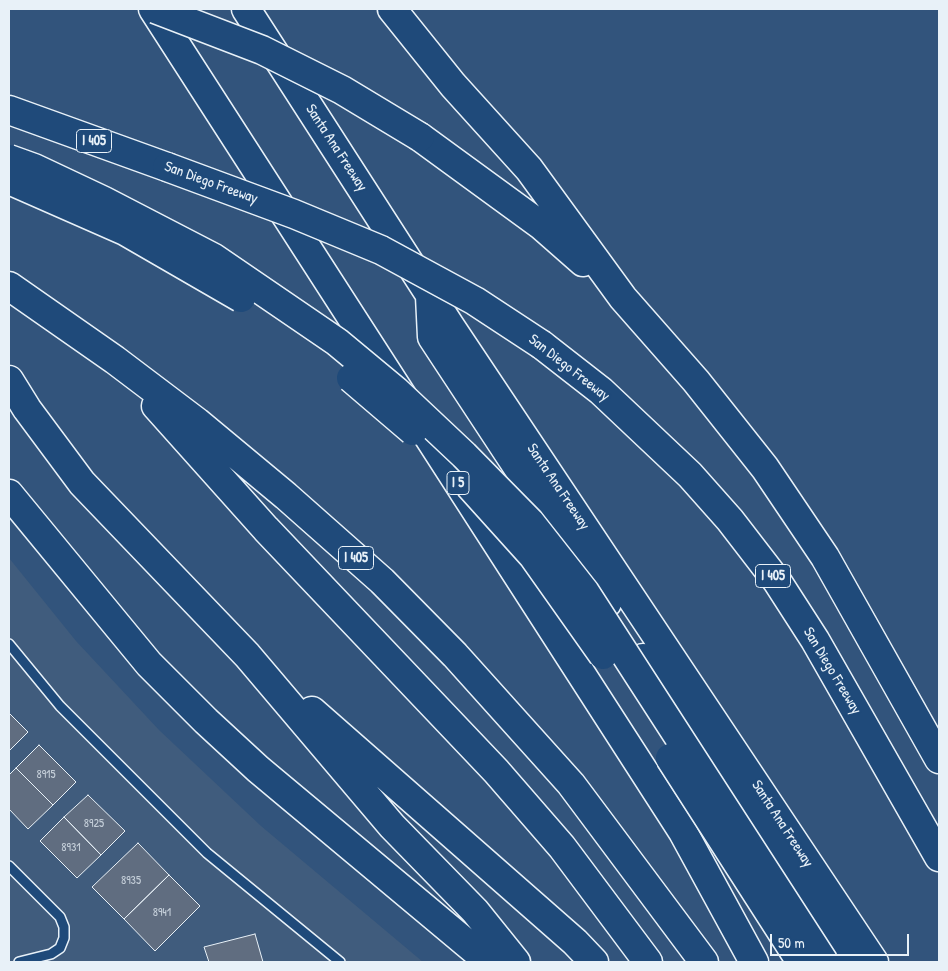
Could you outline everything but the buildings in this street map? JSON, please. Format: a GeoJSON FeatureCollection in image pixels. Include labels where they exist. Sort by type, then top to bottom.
{"type":"FeatureCollection","features":[{"type":"Feature","properties":{"kind":"highway"},"geometry":{"type":"LineString","coordinates":[[154,9],[262,50],[342,90],[420,137],[542,226],[624,298]]}},
{"type":"Feature","properties":{"kind":"highway","name":"I 5"},"geometry":{"type":"LineString","coordinates":[[154,9],[683,832],[754,962]]}},
{"type":"Feature","properties":{"kind":"highway","name":"Santa Ana Freeway"},"geometry":{"type":"LineString","coordinates":[[246,9],[430,295],[874,962]]}},
{"type":"Feature","properties":{"kind":"highway"},"geometry":{"type":"LineString","coordinates":[[392,9],[453,85],[529,168],[624,298],[696,381],[765,468],[825,557],[939,758]]}},
{"type":"Feature","properties":{"kind":"highway","name":"San Diego Freeway"},"geometry":{"type":"LineString","coordinates":[[13,110],[294,214],[381,250],[475,301],[542,345],[601,391],[690,475],[765,566],[815,640],[939,857]]}},
{"type":"Feature","properties":{"kind":"highway"},"geometry":{"type":"LineString","coordinates":[[9,159],[34,168],[150,223],[222,264],[338,342],[396,391],[464,455],[530,522],[585,592],[824,962]]}},
{"type":"Feature","properties":{"kind":"highway"},"geometry":{"type":"LineString","coordinates":[[9,180],[126,231],[221,285],[277,321],[357,383],[423,440],[468,485],[533,556],[585,627],[801,962]]}},
{"type":"Feature","properties":{"kind":"highway","name":"I 405"},"geometry":{"type":"LineString","coordinates":[[9,286],[115,360],[197,422],[286,496],[382,581],[455,655],[571,784],[704,962]]}},
{"type":"Feature","properties":{"kind":"highway"},"geometry":{"type":"LineString","coordinates":[[430,295],[432,337],[845,962]]}},
{"type":"Feature","properties":{"kind":"highway"},"geometry":{"type":"LineString","coordinates":[[115,360],[266,529],[496,771],[562,847],[648,962]]}},
{"type":"Feature","properties":{"kind":"highway"},"geometry":{"type":"LineString","coordinates":[[9,380],[27,409],[82,483],[247,655],[392,826],[475,911],[516,962]]}},
{"type":"Feature","properties":{"kind":"highway"},"geometry":{"type":"LineString","coordinates":[[9,494],[149,664],[206,721],[258,769],[489,962]]}},
{"type":"Feature","properties":{"kind":"highway"},"geometry":{"type":"LineString","coordinates":[[247,655],[468,846],[575,942],[594,962]]}},
{"type":"Feature","properties":{"kind":"lane"},"geometry":{"type":"LineString","coordinates":[[9,644],[60,706],[207,853],[340,962]]}},
{"type":"Feature","properties":{"kind":"lane"},"geometry":{"type":"LineString","coordinates":[[9,866],[60,918],[64,927],[60,948],[51,954],[19,962]]}},
{"type":"Feature","properties":{"kind":"shaded area"},"geometry":{"type":"Polygon","coordinates":[[[9,558],[76,641],[159,730],[261,826],[423,962],[9,962],[9,558]]]}}]}
